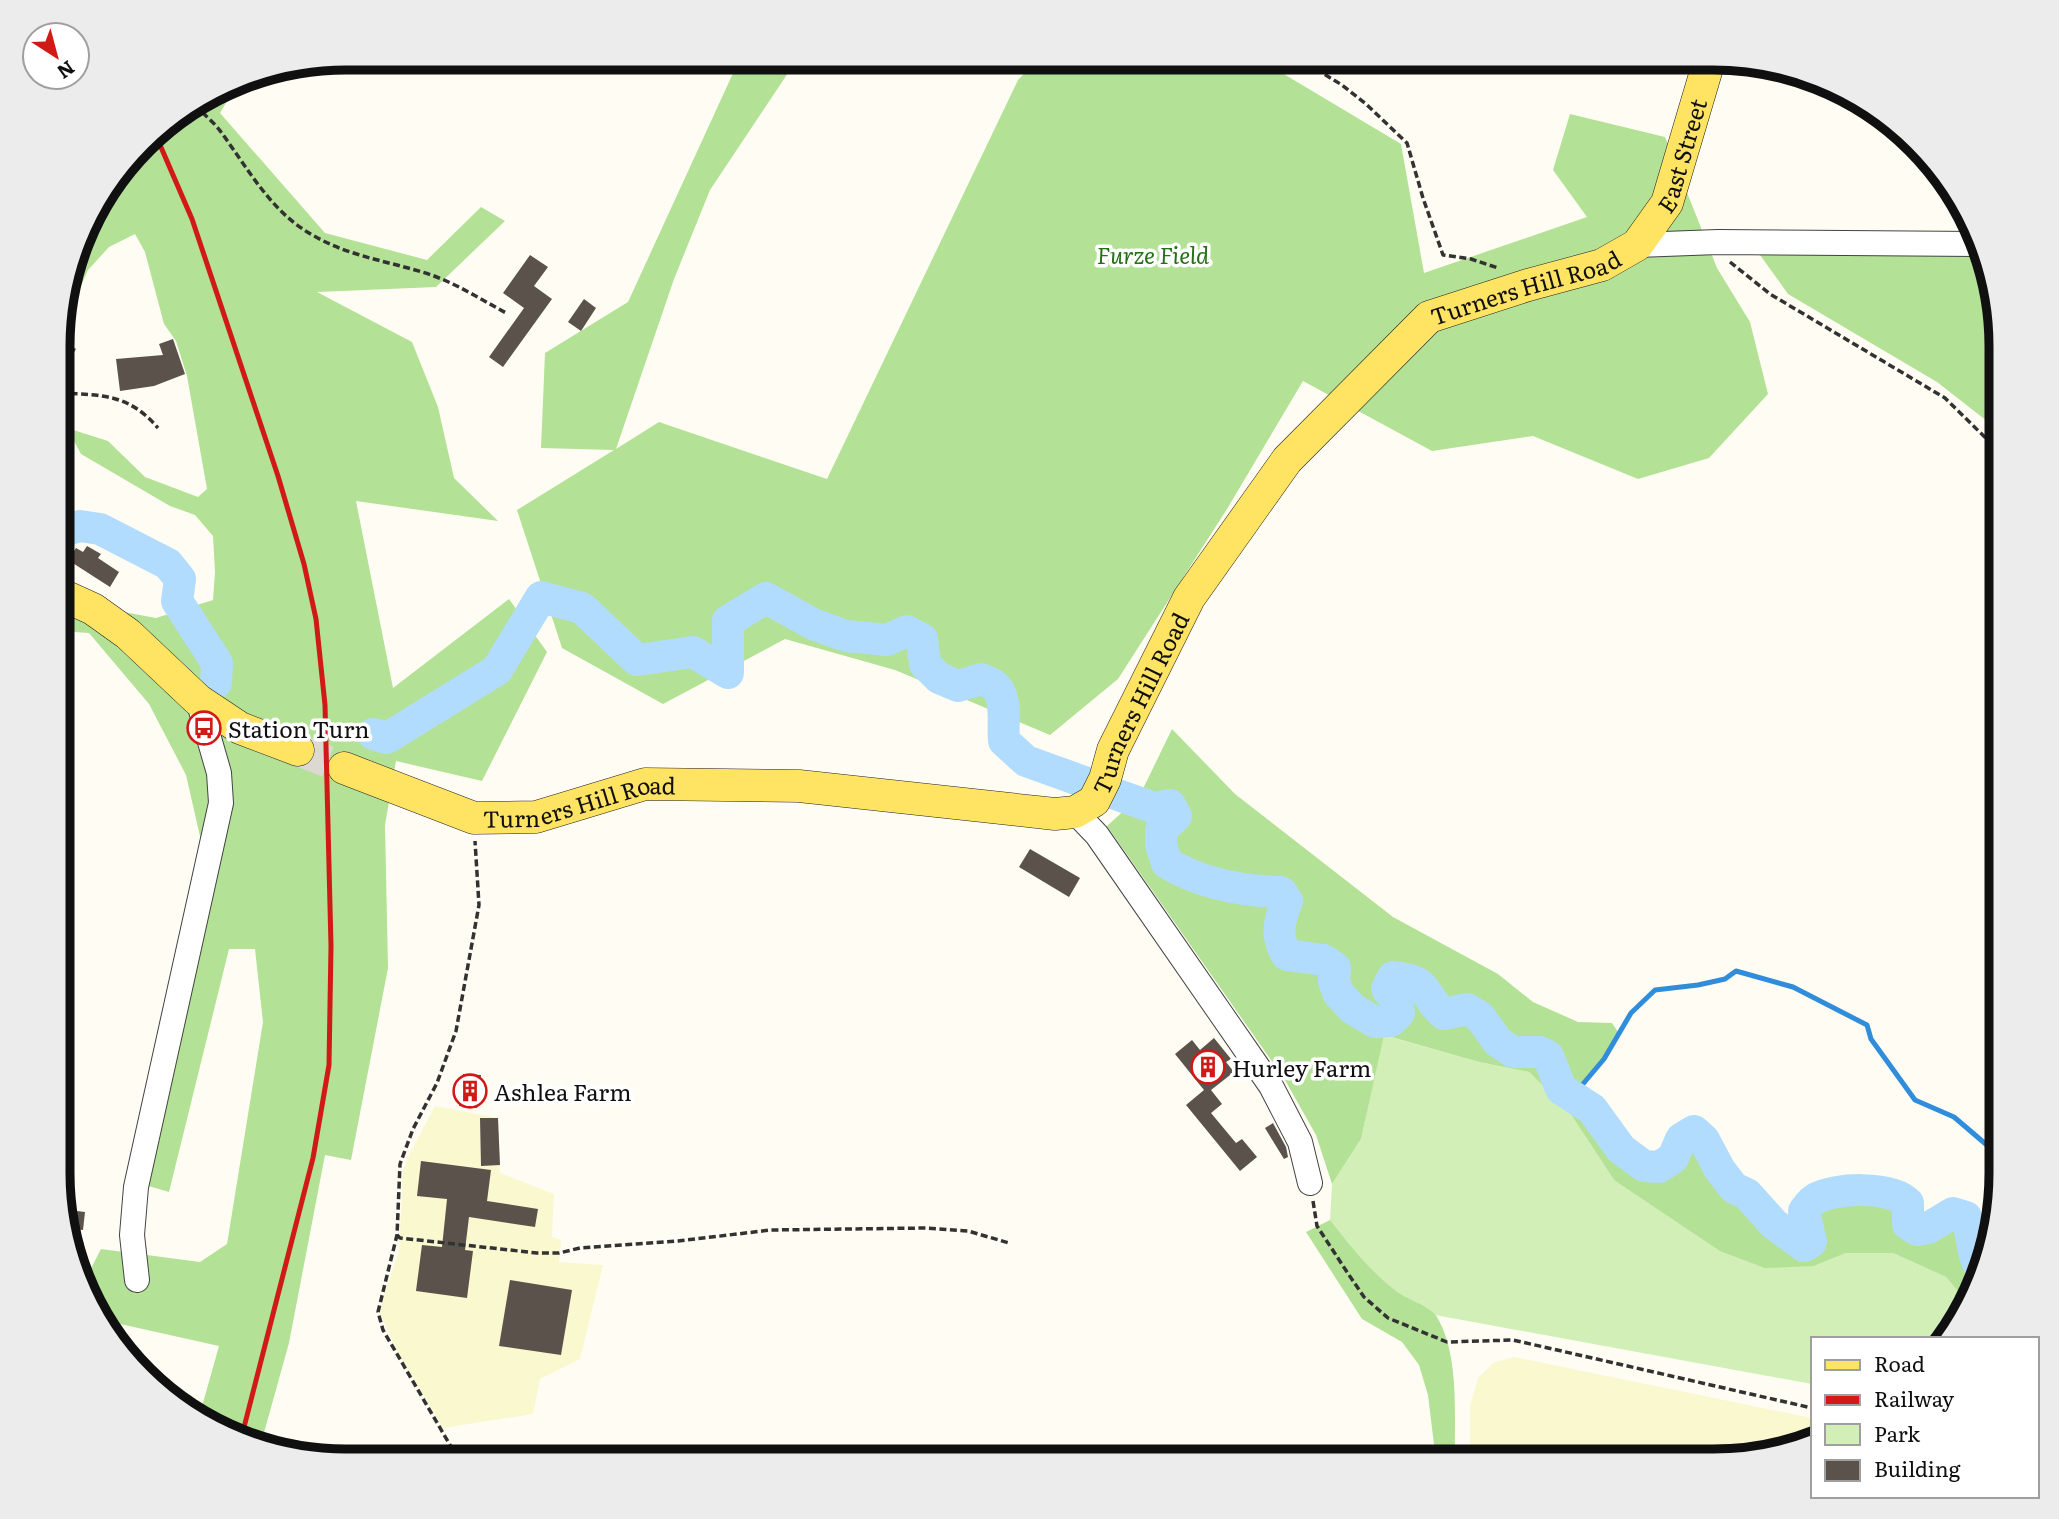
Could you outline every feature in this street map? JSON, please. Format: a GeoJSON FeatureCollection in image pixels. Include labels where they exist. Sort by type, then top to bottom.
{"type":"FeatureCollection","features":[{"type":"Feature","properties":{"kind":"main road","name":"East Street"},"geometry":{"type":"LineString","coordinates":[[1637,245],[1667,203],[1706,70]]}},
{"type":"Feature","properties":{"kind":"main road","name":"Turners Hill Road"},"geometry":{"type":"LineString","coordinates":[[344,768],[474,818],[536,817],[645,784],[799,786],[1055,814],[1075,812],[1094,802],[1105,779],[1113,750],[1189,598],[1287,460],[1429,317],[1528,285],[1602,265],[1637,245]]}},
{"type":"Feature","properties":{"kind":"main road"},"geometry":{"type":"LineString","coordinates":[[70,598],[93,608],[128,634],[198,700],[240,728],[298,750]]}},
{"type":"Feature","properties":{"kind":"street"},"geometry":{"type":"LineString","coordinates":[[1637,245],[1718,242],[1969,244]]}},
{"type":"Feature","properties":{"kind":"street"},"geometry":{"type":"LineString","coordinates":[[137,1280],[132,1235],[134,1197],[222,803],[219,773],[198,700]]}},
{"type":"Feature","properties":{"kind":"street"},"geometry":{"type":"LineString","coordinates":[[1075,812],[1097,835],[1270,1086],[1300,1142],[1310,1183]]}},
{"type":"Feature","properties":{"kind":"path"},"geometry":{"type":"LineString","coordinates":[[1318,70],[1366,104],[1407,143],[1443,255],[1471,259],[1497,268]]}},
{"type":"Feature","properties":{"kind":"path"},"geometry":{"type":"LineString","coordinates":[[201,111],[219,130],[250,177],[280,210],[315,237],[353,253],[422,272],[508,314]]}},
{"type":"Feature","properties":{"kind":"path"},"geometry":{"type":"LineString","coordinates":[[1718,242],[1717,251],[1770,293],[1945,398],[1989,441]]}},
{"type":"Feature","properties":{"kind":"path"},"geometry":{"type":"LineString","coordinates":[[70,394],[118,398],[149,417],[158,428]]}},
{"type":"Feature","properties":{"kind":"path"},"geometry":{"type":"LineString","coordinates":[[451,1449],[383,1330],[379,1312],[397,1235],[400,1164],[437,1083],[456,1031],[479,905],[474,818]]}},
{"type":"Feature","properties":{"kind":"path"},"geometry":{"type":"LineString","coordinates":[[1310,1183],[1317,1226],[1364,1297],[1388,1318],[1447,1342],[1513,1340],[1811,1408]]}},
{"type":"Feature","properties":{"kind":"path"},"geometry":{"type":"LineString","coordinates":[[397,1235],[400,1238],[537,1253],[771,1230],[926,1228],[968,1231],[1009,1243]]}},
{"type":"Feature","properties":{"kind":"green space","name":"Furze Field"},"geometry":{"type":"Polygon","coordinates":[[[734,70],[790,70],[710,190],[674,279],[616,449],[659,422],[827,479],[1018,80],[1028,70],[1277,70],[1401,144],[1424,273],[1587,217],[1553,170],[1570,114],[1665,137],[1717,268],[1750,322],[1768,394],[1709,458],[1638,479],[1533,436],[1432,451],[1303,381],[1227,509],[1118,679],[1050,735],[895,670],[785,639],[663,704],[562,648],[517,510],[614,450],[541,448],[545,353],[628,302],[734,70]]]}},
{"type":"Feature","properties":{"kind":"green space"},"geometry":{"type":"Polygon","coordinates":[[[230,95],[220,113],[325,233],[427,260],[481,207],[505,221],[436,287],[317,292],[412,342],[438,407],[454,478],[498,521],[356,501],[393,688],[509,599],[547,652],[482,781],[396,761],[385,825],[388,968],[351,1160],[325,1155],[289,1343],[263,1436],[224,1421],[202,1408],[219,1346],[114,1323],[89,1273],[101,1249],[200,1262],[227,1244],[263,1022],[255,949],[229,949],[169,1192],[128,1180],[202,845],[186,775],[149,704],[89,633],[70,632],[70,602],[156,618],[213,600],[215,572],[213,536],[195,515],[170,506],[81,454],[70,434],[70,429],[108,441],[145,477],[198,497],[207,489],[187,376],[176,341],[164,324],[145,252],[135,234],[109,247],[88,270],[73,304],[79,274],[91,240],[107,208],[127,178],[164,138],[193,116],[230,95]]]}},
{"type":"Feature","properties":{"kind":"green space"},"geometry":{"type":"Polygon","coordinates":[[[1965,233],[1980,274],[1987,310],[1989,423],[1937,382],[1788,294],[1745,234],[1965,233]]]}},
{"type":"Feature","properties":{"kind":"green space"},"geometry":{"type":"Polygon","coordinates":[[[1172,729],[1235,794],[1393,917],[1498,974],[1533,1002],[1578,1022],[1612,1023],[1618,1032],[1604,1059],[1572,1097],[1592,1109],[1621,1149],[1644,1166],[1659,1167],[1673,1158],[1681,1139],[1694,1131],[1704,1140],[1720,1170],[1734,1188],[1747,1194],[1774,1224],[1804,1246],[1811,1242],[1804,1211],[1815,1199],[1836,1192],[1877,1191],[1900,1197],[1908,1203],[1908,1224],[1917,1230],[1928,1228],[1953,1213],[1966,1217],[1976,1257],[1961,1295],[1946,1277],[1893,1253],[1846,1253],[1814,1266],[1765,1268],[1720,1251],[1614,1180],[1570,1113],[1529,1072],[1479,1062],[1384,1035],[1361,1139],[1332,1184],[1316,1135],[1285,1080],[1107,826],[1139,797],[1172,729]]]}},
{"type":"Feature","properties":{"kind":"green space"},"geometry":{"type":"Polygon","coordinates":[[[1383,1035],[1479,1062],[1529,1072],[1570,1113],[1614,1180],[1814,1266],[1846,1253],[1893,1253],[1946,1277],[1961,1295],[1935,1337],[1811,1337],[1811,1384],[1435,1315],[1399,1294],[1363,1264],[1330,1220],[1332,1184],[1361,1139],[1383,1035]]]}},
{"type":"Feature","properties":{"kind":"green space"},"geometry":{"type":"Polygon","coordinates":[[[435,1106],[498,1118],[500,1173],[554,1194],[552,1237],[561,1240],[559,1262],[603,1265],[580,1359],[540,1379],[533,1414],[443,1428],[398,1353],[380,1313],[399,1251],[403,1171],[435,1106]]]}},
{"type":"Feature","properties":{"kind":"green space"},"geometry":{"type":"Polygon","coordinates":[[[1330,1220],[1377,1275],[1437,1317],[1453,1368],[1455,1449],[1435,1449],[1428,1395],[1419,1365],[1402,1342],[1362,1319],[1306,1232],[1330,1220]]]}},
{"type":"Feature","properties":{"kind":"green space"},"geometry":{"type":"Polygon","coordinates":[[[1514,1357],[1811,1418],[1811,1431],[1767,1444],[1713,1449],[1470,1449],[1470,1406],[1478,1378],[1493,1363],[1514,1357]]]}},
{"type":"Feature","properties":{"kind":"building"},"geometry":{"type":"Polygon","coordinates":[[[530,255],[548,267],[534,286],[552,299],[503,367],[489,357],[524,308],[503,293],[530,255]]]}},
{"type":"Feature","properties":{"kind":"building"},"geometry":{"type":"Polygon","coordinates":[[[584,299],[596,308],[581,331],[568,322],[584,299]]]}},
{"type":"Feature","properties":{"kind":"building"},"geometry":{"type":"Polygon","coordinates":[[[173,339],[185,374],[154,386],[120,391],[116,359],[163,355],[159,344],[173,339]]]}},
{"type":"Feature","properties":{"kind":"building"},"geometry":{"type":"Polygon","coordinates":[[[70,345],[76,349],[70,359],[70,345]]]}},
{"type":"Feature","properties":{"kind":"building"},"geometry":{"type":"Polygon","coordinates":[[[87,546],[101,554],[98,558],[119,572],[110,587],[70,561],[76,548],[83,552],[87,546]]]}},
{"type":"Feature","properties":{"kind":"building"},"geometry":{"type":"Polygon","coordinates":[[[1030,849],[1080,878],[1069,897],[1019,867],[1030,849]]]}},
{"type":"Feature","properties":{"kind":"building"},"geometry":{"type":"Polygon","coordinates":[[[1214,1038],[1231,1059],[1226,1062],[1234,1072],[1211,1090],[1222,1104],[1211,1113],[1236,1143],[1242,1139],[1257,1157],[1240,1171],[1186,1105],[1204,1090],[1175,1054],[1192,1040],[1200,1050],[1214,1038]]]}},
{"type":"Feature","properties":{"kind":"building","name":"Ashlea Farm"},"geometry":{"type":"Polygon","coordinates":[[[463,1074],[481,1075],[477,1108],[459,1106],[463,1074]]]}},
{"type":"Feature","properties":{"kind":"building"},"geometry":{"type":"Polygon","coordinates":[[[480,1118],[498,1118],[500,1165],[481,1166],[480,1118]]]}},
{"type":"Feature","properties":{"kind":"building"},"geometry":{"type":"Polygon","coordinates":[[[1273,1123],[1286,1147],[1288,1157],[1284,1159],[1265,1128],[1273,1123]]]}},
{"type":"Feature","properties":{"kind":"building"},"geometry":{"type":"Polygon","coordinates":[[[421,1161],[491,1170],[487,1201],[538,1209],[535,1227],[469,1217],[465,1250],[473,1251],[467,1298],[416,1291],[422,1245],[442,1247],[447,1199],[417,1196],[421,1161]]]}},
{"type":"Feature","properties":{"kind":"building"},"geometry":{"type":"Polygon","coordinates":[[[72,1210],[85,1212],[83,1230],[75,1229],[72,1210]]]}},
{"type":"Feature","properties":{"kind":"building"},"geometry":{"type":"Polygon","coordinates":[[[510,1280],[572,1290],[561,1355],[499,1346],[510,1280]]]}},
{"type":"Feature","properties":{"kind":"waterway"},"geometry":{"type":"LineString","coordinates":[[70,529],[80,526],[100,529],[168,564],[180,579],[177,601],[217,663],[216,683]]}},
{"type":"Feature","properties":{"kind":"waterway"},"geometry":{"type":"LineString","coordinates":[[373,734],[387,738],[497,670],[541,597],[582,608],[637,660],[693,652],[728,673],[728,621],[766,598],[813,624],[846,636],[887,640],[907,631],[922,639],[925,664],[939,678],[958,686],[981,679],[996,687],[1003,705],[1004,741],[1026,761],[1087,783]]}},
{"type":"Feature","properties":{"kind":"waterway"},"geometry":{"type":"LineString","coordinates":[[1115,794],[1155,808],[1170,805],[1176,816],[1161,830],[1161,845],[1167,863],[1222,885],[1281,892],[1287,901],[1280,922],[1281,941],[1287,955],[1324,960],[1335,968],[1334,981],[1338,993],[1353,1009],[1375,1022],[1391,1021],[1399,1013],[1397,1001],[1387,989],[1393,977],[1414,981],[1444,1014],[1467,1009],[1480,1017],[1498,1042],[1513,1052],[1540,1052],[1548,1056],[1561,1089],[1592,1109],[1621,1149],[1644,1166],[1659,1167],[1673,1158],[1681,1139],[1694,1131],[1704,1140],[1720,1170],[1734,1188],[1747,1194],[1774,1224],[1804,1246],[1811,1242],[1804,1211],[1814,1200],[1836,1192],[1863,1190],[1900,1197],[1908,1203],[1908,1224],[1917,1230],[1928,1228],[1953,1213],[1966,1217],[1976,1257]]}},
{"type":"Feature","properties":{"kind":"waterway"},"geometry":{"type":"LineString","coordinates":[[1572,1097],[1604,1059],[1631,1013],[1655,990],[1725,979],[1736,971],[1793,987],[1867,1025],[1871,1039],[1915,1100],[1954,1117],[1989,1146]]}},
{"type":"Feature","properties":{"kind":"tunnel"},"geometry":{"type":"LineString","coordinates":[[298,750],[344,768]]}},
{"type":"Feature","properties":{"kind":"railway"},"geometry":{"type":"LineString","coordinates":[[159,143],[192,219],[278,476],[304,564],[316,619],[325,705],[331,946],[329,1065],[313,1158],[244,1429]]}},
{"type":"Feature","properties":{"kind":"place","name":"Station Turn"},"geometry":{"type":"Point","coordinates":[204,728]}},
{"type":"Feature","properties":{"kind":"place","name":"Hurley Farm"},"geometry":{"type":"Point","coordinates":[1208,1067]}},
{"type":"Feature","properties":{"kind":"place","name":"Ashlea Farm"},"geometry":{"type":"Point","coordinates":[470,1091]}}]}
